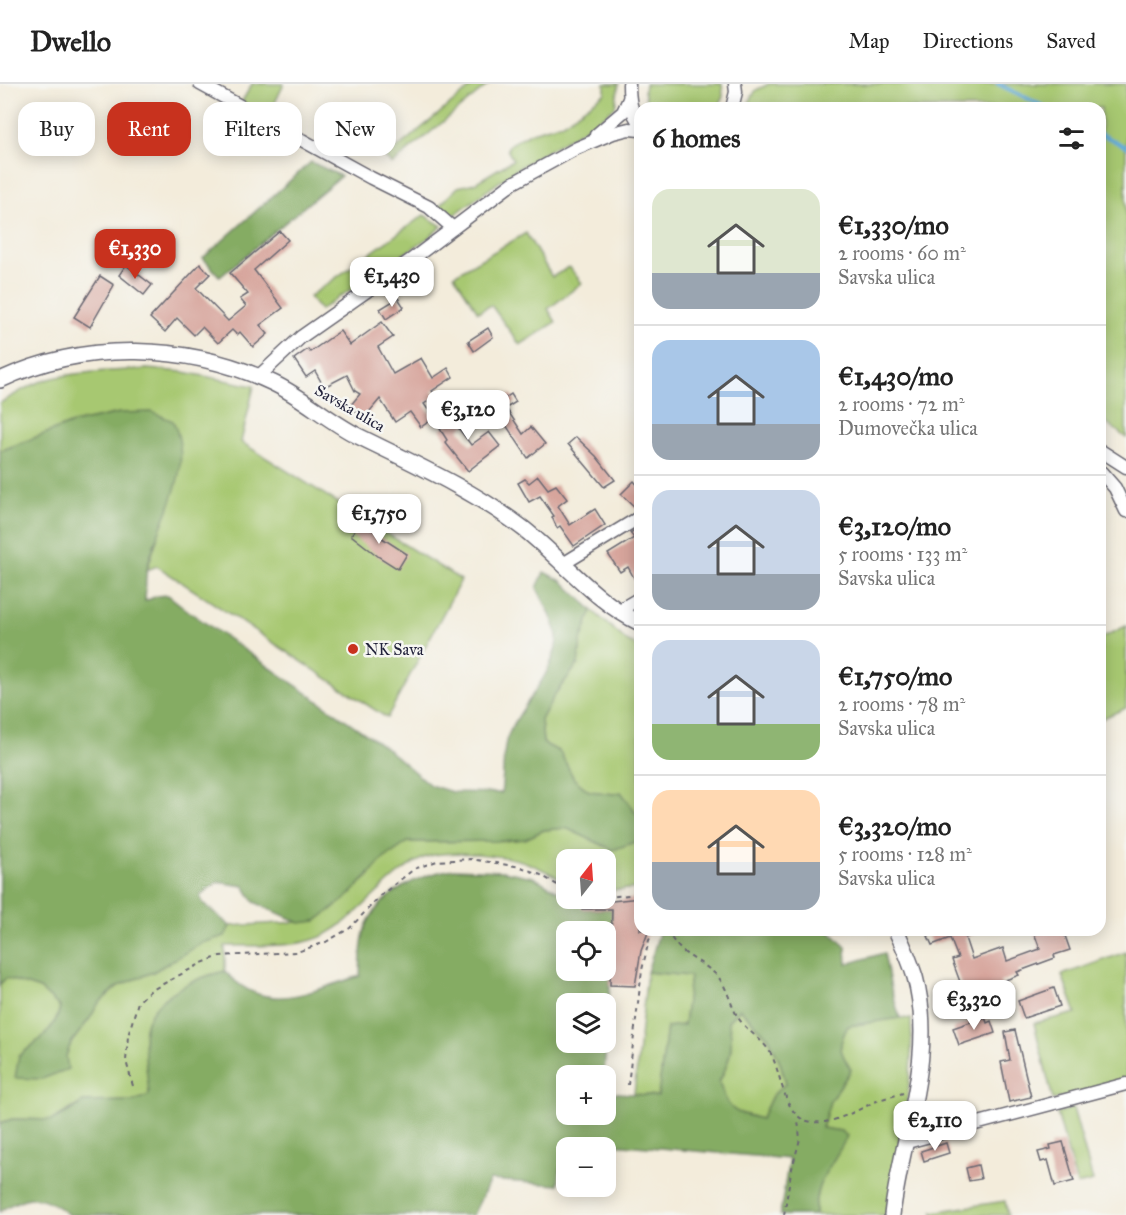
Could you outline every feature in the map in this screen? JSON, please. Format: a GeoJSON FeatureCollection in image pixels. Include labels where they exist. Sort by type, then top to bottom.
{"type":"FeatureCollection","features":[{"type":"Feature","properties":{"kind":"main road","name":"Savska ulica"},"geometry":{"type":"LineString","coordinates":[[0,381],[32,367],[63,358],[132,352],[159,352],[208,359],[258,377],[280,387],[355,434],[464,490],[524,530],[618,611],[634,620]]}},
{"type":"Feature","properties":{"kind":"main road"},"geometry":{"type":"LineString","coordinates":[[892,1215],[907,1142],[920,1059],[921,1016],[915,977],[898,936]]}},
{"type":"Feature","properties":{"kind":"street"},"geometry":{"type":"LineString","coordinates":[[200,84],[371,178],[429,207],[453,228]]}},
{"type":"Feature","properties":{"kind":"street"},"geometry":{"type":"LineString","coordinates":[[629,84],[629,99],[634,114]]}},
{"type":"Feature","properties":{"kind":"street"},"geometry":{"type":"LineString","coordinates":[[577,148],[614,121],[623,112],[629,99]]}},
{"type":"Feature","properties":{"kind":"street"},"geometry":{"type":"LineString","coordinates":[[258,377],[301,337],[513,183],[577,148],[613,133],[634,129]]}},
{"type":"Feature","properties":{"kind":"street"},"geometry":{"type":"LineString","coordinates":[[1106,454],[1126,467]]}},
{"type":"Feature","properties":{"kind":"street"},"geometry":{"type":"LineString","coordinates":[[1106,478],[1115,488],[1126,511]]}},
{"type":"Feature","properties":{"kind":"street"},"geometry":{"type":"LineString","coordinates":[[563,564],[634,520]]}},
{"type":"Feature","properties":{"kind":"street"},"geometry":{"type":"LineString","coordinates":[[618,611],[634,602]]}},
{"type":"Feature","properties":{"kind":"street"},"geometry":{"type":"LineString","coordinates":[[907,1142],[1126,1084]]}},
{"type":"Feature","properties":{"kind":"path"},"geometry":{"type":"LineString","coordinates":[[133,1086],[126,1061],[128,1036],[138,1002],[150,991],[202,963],[220,956],[297,952],[326,942],[351,928],[380,896],[414,869],[437,861],[470,859],[521,867],[556,884]]}},
{"type":"Feature","properties":{"kind":"path"},"geometry":{"type":"LineString","coordinates":[[616,896],[634,895]]}},
{"type":"Feature","properties":{"kind":"path"},"geometry":{"type":"LineString","coordinates":[[628,1085],[642,970],[651,936]]}},
{"type":"Feature","properties":{"kind":"path"},"geometry":{"type":"LineString","coordinates":[[671,936],[681,952],[713,972],[723,983],[739,1019],[770,1051],[786,1096],[797,1116],[811,1121],[831,1121],[916,1086]]}},
{"type":"Feature","properties":{"kind":"path"},"geometry":{"type":"LineString","coordinates":[[784,1215],[791,1172],[800,1139],[798,1120]]}},
{"type":"Feature","properties":{"kind":"green space"},"geometry":{"type":"Polygon","coordinates":[[[252,84],[284,84],[275,102],[242,102],[252,84]]]}},
{"type":"Feature","properties":{"kind":"green space"},"geometry":{"type":"Polygon","coordinates":[[[475,84],[489,84],[392,164],[385,158],[396,156],[396,149],[475,84]]]}},
{"type":"Feature","properties":{"kind":"green space"},"geometry":{"type":"Polygon","coordinates":[[[605,84],[619,84],[615,107],[593,124],[517,169],[451,217],[439,206],[458,187],[475,183],[513,160],[507,149],[510,144],[532,132],[563,123],[605,93],[605,84]]]}},
{"type":"Feature","properties":{"kind":"green space"},"geometry":{"type":"Polygon","coordinates":[[[645,84],[722,84],[723,96],[721,102],[647,102],[645,84]]]}},
{"type":"Feature","properties":{"kind":"green space"},"geometry":{"type":"Polygon","coordinates":[[[769,84],[1126,84],[1126,438],[1106,422],[1106,102],[749,102],[756,90],[769,84]]]}},
{"type":"Feature","properties":{"kind":"green space"},"geometry":{"type":"Polygon","coordinates":[[[311,162],[341,176],[220,277],[203,258],[311,162]]]}},
{"type":"Feature","properties":{"kind":"green space"},"geometry":{"type":"Polygon","coordinates":[[[424,215],[442,226],[428,238],[320,310],[309,297],[424,215]]]}},
{"type":"Feature","properties":{"kind":"green space"},"geometry":{"type":"Polygon","coordinates":[[[526,233],[552,277],[569,267],[582,283],[548,309],[556,322],[520,345],[491,305],[478,312],[454,275],[526,233]]]}},
{"type":"Feature","properties":{"kind":"green space","name":"NK Sava"},"geometry":{"type":"Polygon","coordinates":[[[147,369],[184,372],[254,386],[241,442],[461,580],[387,718],[157,566],[147,570],[157,539],[120,413],[73,423],[0,451],[0,403],[22,390],[45,380],[70,375],[147,369]]]}},
{"type":"Feature","properties":{"kind":"green space"},"geometry":{"type":"Polygon","coordinates":[[[152,412],[173,421],[179,440],[181,459],[173,496],[147,569],[145,601],[157,596],[168,595],[385,747],[430,785],[452,792],[501,793],[507,738],[543,679],[557,640],[553,621],[537,588],[544,572],[562,581],[592,610],[581,640],[578,664],[555,694],[541,720],[543,743],[560,752],[574,779],[589,791],[614,794],[621,792],[634,810],[634,842],[611,849],[566,828],[544,830],[525,839],[408,842],[382,860],[349,896],[316,921],[300,923],[254,902],[244,886],[217,882],[200,896],[203,903],[230,926],[225,936],[202,943],[153,972],[118,986],[98,1004],[71,1043],[66,1056],[68,1069],[42,1079],[15,1078],[19,1056],[50,1029],[60,1007],[40,989],[6,978],[0,984],[0,451],[73,423],[120,413],[152,412]]]}},
{"type":"Feature","properties":{"kind":"green space"},"geometry":{"type":"Polygon","coordinates":[[[592,610],[628,642],[634,645],[634,810],[621,792],[614,794],[589,791],[574,779],[560,752],[543,743],[541,720],[555,694],[578,664],[581,640],[592,610]]]}},
{"type":"Feature","properties":{"kind":"green space"},"geometry":{"type":"Polygon","coordinates":[[[1126,626],[1126,708],[1106,717],[1106,636],[1126,626]]]}},
{"type":"Feature","properties":{"kind":"green space"},"geometry":{"type":"Polygon","coordinates":[[[566,828],[611,849],[556,849],[556,876],[530,864],[508,858],[463,853],[426,857],[400,872],[348,920],[321,937],[292,944],[225,946],[225,971],[189,983],[177,990],[156,1007],[149,1017],[145,1029],[144,1045],[150,1095],[134,1101],[83,1102],[52,1120],[12,1119],[0,1123],[0,984],[6,978],[40,989],[60,1007],[50,1029],[19,1056],[66,1056],[71,1043],[98,1004],[118,986],[153,972],[202,943],[224,936],[230,926],[316,921],[368,877],[382,860],[408,842],[525,839],[544,830],[566,828]]]}},
{"type":"Feature","properties":{"kind":"green space"},"geometry":{"type":"Polygon","coordinates":[[[634,842],[634,889],[616,890],[616,849],[634,842]]]}},
{"type":"Feature","properties":{"kind":"green space"},"geometry":{"type":"Polygon","coordinates":[[[454,869],[503,871],[533,877],[556,890],[556,909],[612,909],[612,921],[556,921],[556,981],[610,981],[609,993],[556,993],[556,1053],[605,1053],[605,1065],[556,1065],[556,1125],[616,1125],[616,1093],[658,1096],[667,1027],[684,1025],[690,976],[647,972],[658,936],[834,936],[846,947],[847,964],[884,953],[891,989],[900,1018],[848,1026],[844,1033],[841,1048],[851,1070],[830,1101],[822,1128],[841,1131],[847,1136],[821,1182],[815,1203],[815,1215],[780,1215],[789,1159],[616,1144],[616,1137],[556,1137],[556,1185],[490,1180],[473,1215],[69,1215],[57,1206],[38,1198],[25,1199],[0,1212],[0,1123],[12,1119],[52,1120],[83,1102],[134,1101],[149,1095],[144,1045],[145,1029],[149,1017],[165,998],[189,983],[225,971],[256,994],[273,997],[307,993],[360,976],[363,934],[371,917],[390,896],[414,881],[454,869]],[[740,1009],[728,1021],[731,1037],[730,1052],[719,1082],[732,1109],[761,1119],[772,1096],[786,1083],[780,1062],[769,1038],[740,1009]]]}},
{"type":"Feature","properties":{"kind":"green space"},"geometry":{"type":"Polygon","coordinates":[[[1126,952],[1126,1082],[1053,1100],[1034,1023],[1076,1013],[1062,975],[1126,952]]]}},
{"type":"Feature","properties":{"kind":"green space"},"geometry":{"type":"Polygon","coordinates":[[[647,972],[690,976],[684,1025],[667,1027],[658,1096],[634,1094],[647,972]]]}},
{"type":"Feature","properties":{"kind":"green space"},"geometry":{"type":"Polygon","coordinates":[[[740,1009],[769,1038],[780,1062],[786,1083],[772,1096],[761,1119],[732,1109],[719,1082],[730,1052],[731,1037],[728,1021],[740,1009]]]}},
{"type":"Feature","properties":{"kind":"green space"},"geometry":{"type":"Polygon","coordinates":[[[900,1018],[911,1019],[912,1044],[905,1118],[886,1215],[815,1215],[820,1183],[841,1131],[822,1128],[830,1101],[851,1070],[841,1048],[844,1033],[848,1026],[900,1018]]]}},
{"type":"Feature","properties":{"kind":"green space"},"geometry":{"type":"Polygon","coordinates":[[[1073,1108],[1093,1181],[1077,1185],[1057,1113],[1073,1108]]]}},
{"type":"Feature","properties":{"kind":"green space"},"geometry":{"type":"Polygon","coordinates":[[[1005,1201],[1008,1215],[933,1215],[933,1212],[1005,1201]]]}},
{"type":"Feature","properties":{"kind":"building"},"geometry":{"type":"Polygon","coordinates":[[[280,231],[288,240],[254,270],[283,308],[260,325],[268,334],[253,347],[240,332],[237,335],[232,330],[218,343],[202,327],[194,335],[177,318],[165,332],[150,318],[200,264],[210,274],[196,288],[228,321],[246,306],[240,299],[248,294],[230,273],[280,231]]]}},
{"type":"Feature","properties":{"kind":"building"},"geometry":{"type":"Polygon","coordinates":[[[126,265],[152,285],[144,295],[119,275],[126,265]]]}},
{"type":"Feature","properties":{"kind":"building"},"geometry":{"type":"Polygon","coordinates":[[[100,276],[114,285],[90,327],[74,317],[100,276]]]}},
{"type":"Feature","properties":{"kind":"building"},"geometry":{"type":"Polygon","coordinates":[[[398,298],[404,307],[386,319],[380,309],[398,298]]]}},
{"type":"Feature","properties":{"kind":"building"},"geometry":{"type":"Polygon","coordinates":[[[382,322],[393,337],[378,347],[393,374],[421,358],[433,378],[448,368],[453,377],[432,391],[436,396],[424,404],[434,418],[421,427],[410,412],[395,422],[380,399],[364,418],[350,406],[360,394],[355,391],[347,375],[324,387],[315,371],[306,377],[294,359],[308,349],[310,352],[340,331],[350,345],[382,322]]]}},
{"type":"Feature","properties":{"kind":"building"},"geometry":{"type":"Polygon","coordinates":[[[488,328],[493,337],[474,351],[468,341],[488,328]]]}},
{"type":"Feature","properties":{"kind":"building"},"geometry":{"type":"Polygon","coordinates":[[[511,394],[516,402],[506,408],[523,434],[531,427],[545,444],[528,458],[498,413],[484,423],[479,415],[511,394]]]}},
{"type":"Feature","properties":{"kind":"building"},"geometry":{"type":"Polygon","coordinates":[[[473,407],[479,415],[459,429],[471,445],[489,432],[500,446],[468,471],[445,442],[447,440],[440,429],[473,407]]]}},
{"type":"Feature","properties":{"kind":"building"},"geometry":{"type":"Polygon","coordinates":[[[576,437],[596,456],[615,480],[604,487],[568,444],[576,437]]]}},
{"type":"Feature","properties":{"kind":"building"},"geometry":{"type":"Polygon","coordinates":[[[538,476],[548,489],[556,485],[567,499],[558,506],[570,525],[595,509],[605,525],[574,546],[560,526],[557,528],[552,517],[554,516],[540,496],[529,502],[518,483],[525,479],[529,483],[538,476]]]}},
{"type":"Feature","properties":{"kind":"building"},"geometry":{"type":"Polygon","coordinates":[[[634,481],[634,506],[621,494],[634,481]]]}},
{"type":"Feature","properties":{"kind":"building"},"geometry":{"type":"Polygon","coordinates":[[[361,521],[407,554],[398,569],[351,535],[361,521]]]}},
{"type":"Feature","properties":{"kind":"building"},"geometry":{"type":"Polygon","coordinates":[[[634,538],[634,578],[628,567],[620,572],[608,554],[634,538]]]}},
{"type":"Feature","properties":{"kind":"building"},"geometry":{"type":"Polygon","coordinates":[[[634,899],[634,936],[647,936],[641,951],[635,986],[610,985],[610,981],[616,981],[616,921],[612,921],[612,909],[616,909],[616,901],[634,899]]]}},
{"type":"Feature","properties":{"kind":"building"},"geometry":{"type":"Polygon","coordinates":[[[928,936],[970,936],[965,938],[972,959],[1003,948],[1007,961],[1040,949],[1035,936],[1065,936],[1070,950],[1017,972],[1019,975],[1000,982],[1002,987],[958,1003],[954,993],[963,990],[952,960],[958,958],[950,938],[932,945],[928,936]]]}},
{"type":"Feature","properties":{"kind":"building"},"geometry":{"type":"Polygon","coordinates":[[[1054,988],[1060,1006],[1024,1018],[1018,1001],[1054,988]]]}},
{"type":"Feature","properties":{"kind":"building"},"geometry":{"type":"Polygon","coordinates":[[[985,1017],[987,1023],[991,1021],[995,1033],[959,1045],[953,1028],[985,1017]]]}},
{"type":"Feature","properties":{"kind":"building"},"geometry":{"type":"Polygon","coordinates":[[[1015,1030],[1031,1097],[1009,1102],[1001,1062],[1010,1060],[1005,1032],[1015,1030]]]}},
{"type":"Feature","properties":{"kind":"building"},"geometry":{"type":"Polygon","coordinates":[[[1063,1142],[1074,1181],[1055,1186],[1048,1160],[1041,1162],[1038,1152],[1051,1149],[1050,1145],[1063,1142]]]}},
{"type":"Feature","properties":{"kind":"building"},"geometry":{"type":"Polygon","coordinates":[[[946,1143],[949,1153],[924,1161],[921,1151],[946,1143]]]}},
{"type":"Feature","properties":{"kind":"building"},"geometry":{"type":"Polygon","coordinates":[[[978,1165],[981,1179],[969,1181],[966,1168],[978,1165]]]}},
{"type":"Feature","properties":{"kind":"waterway"},"geometry":{"type":"LineString","coordinates":[[998,84],[1035,102]]}},
{"type":"Feature","properties":{"kind":"waterway"},"geometry":{"type":"LineString","coordinates":[[1106,137],[1126,147]]}},
{"type":"Feature","properties":{"kind":"place","name":"NK Sava"},"geometry":{"type":"Point","coordinates":[353,649]}}]}
